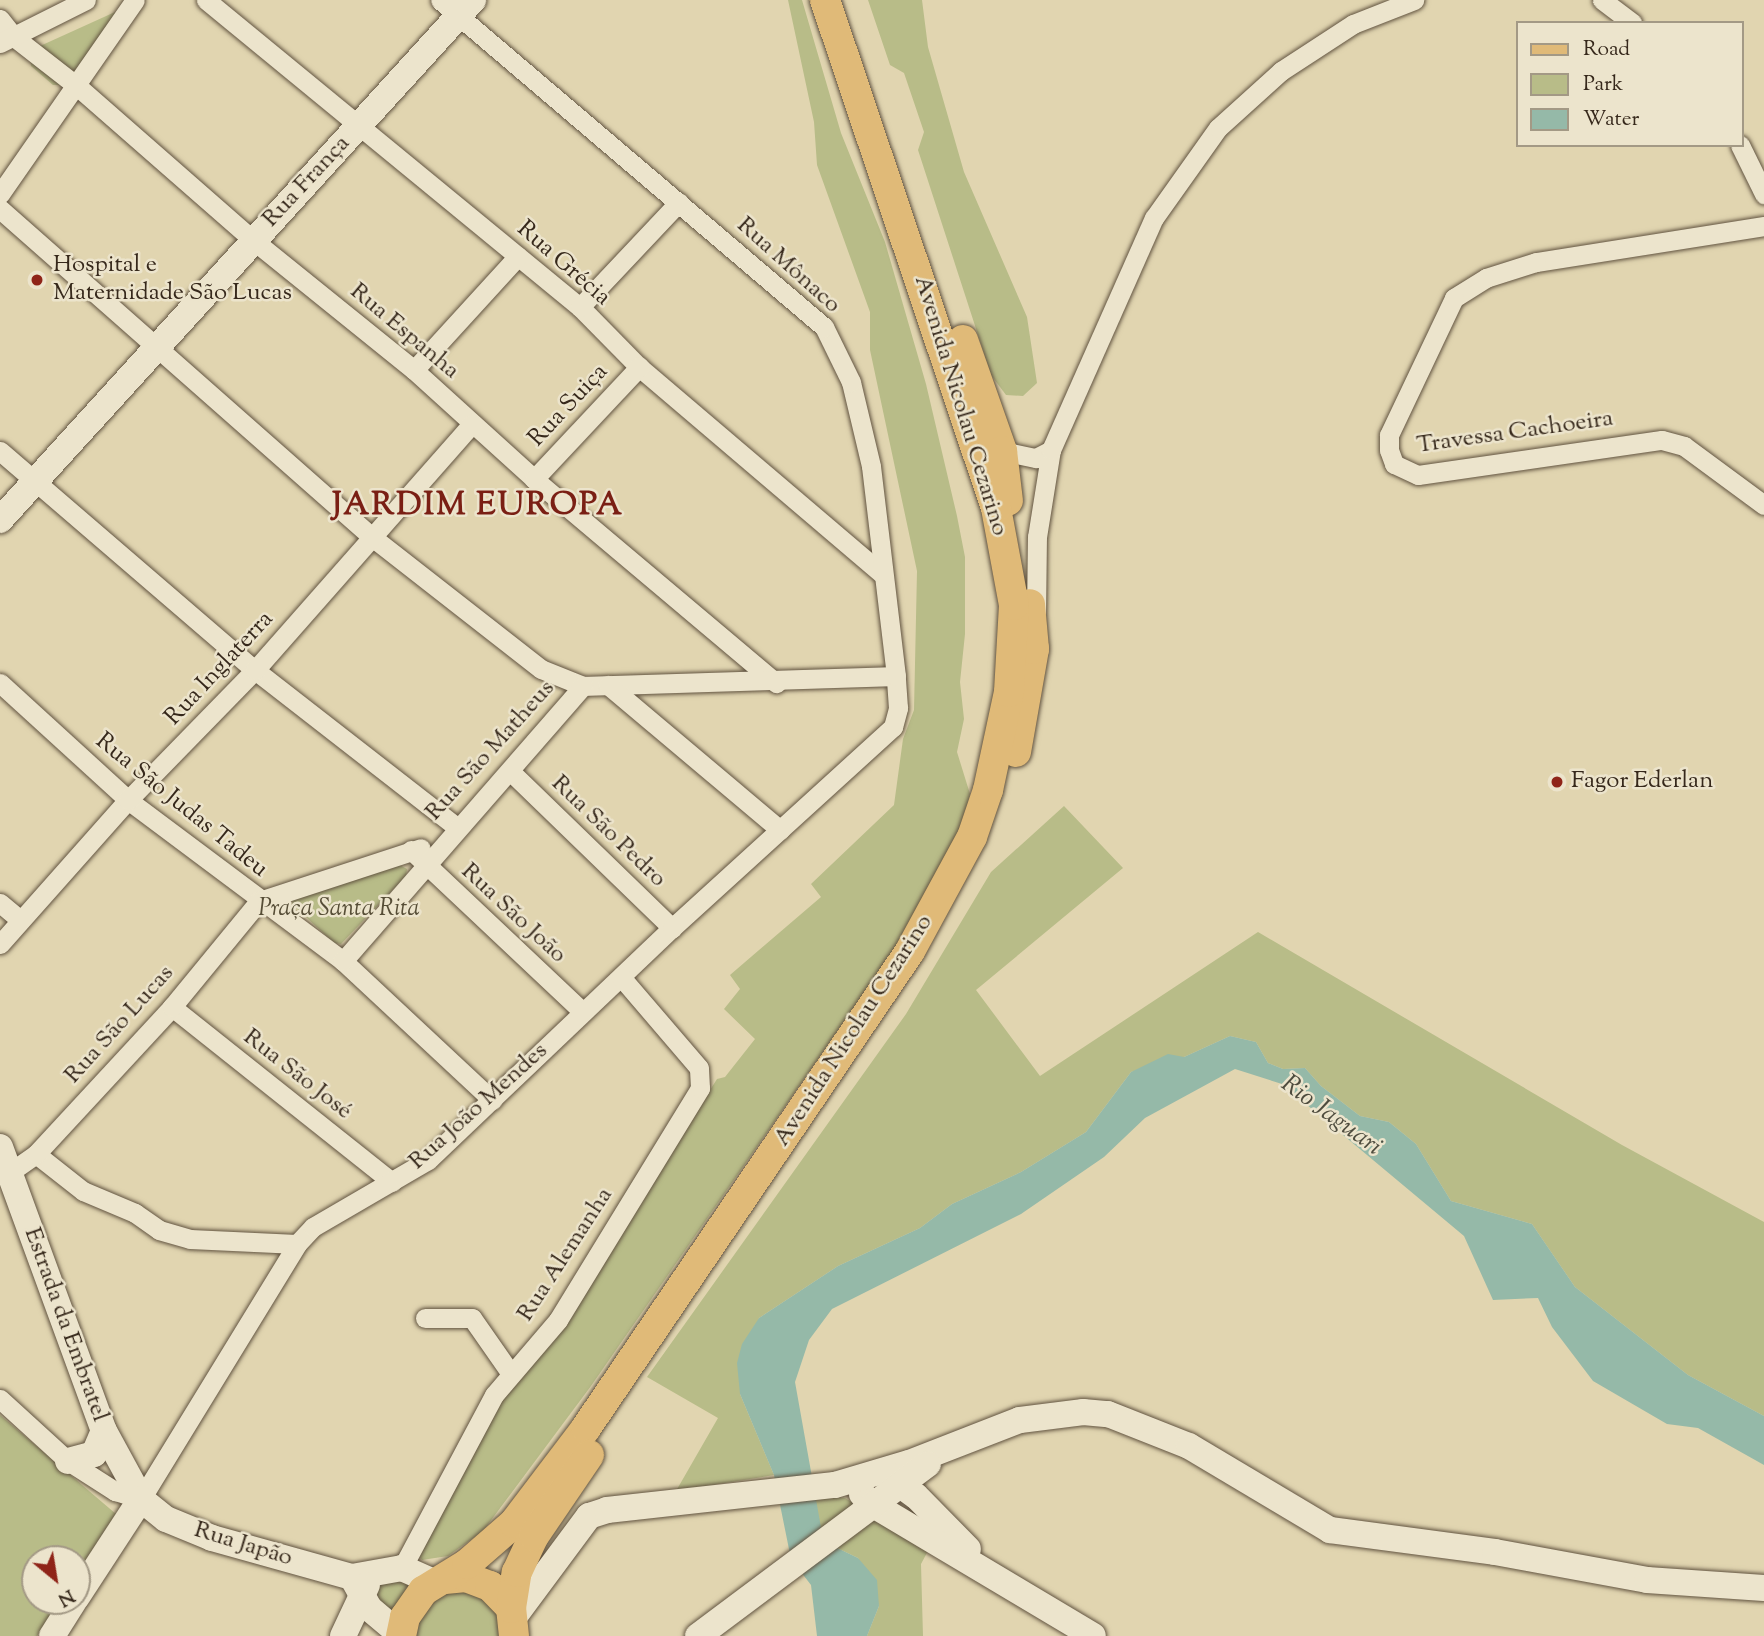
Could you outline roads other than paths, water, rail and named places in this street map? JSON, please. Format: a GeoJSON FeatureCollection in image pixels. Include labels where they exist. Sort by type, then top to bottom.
{"type":"FeatureCollection","features":[{"type":"Feature","properties":{"kind":"main road","name":"Avenida Nicolau Cezarino"},"geometry":{"type":"LineString","coordinates":[[401,1636],[413,1603],[514,1522],[586,1428],[911,951],[972,837],[988,790],[1009,692],[1014,605],[996,508],[825,0]]}},
{"type":"Feature","properties":{"kind":"main road","name":"Avenida Nicolau Cezarino"},"geometry":{"type":"LineString","coordinates":[[513,1620],[517,1572],[534,1535],[896,1003],[991,838],[1026,709],[1034,649],[1002,451],[846,0]]}},
{"type":"Feature","properties":{"kind":"main road"},"geometry":{"type":"LineString","coordinates":[[440,1580],[466,1577],[490,1586],[513,1620]]}},
{"type":"Feature","properties":{"kind":"street"},"geometry":{"type":"LineString","coordinates":[[7,40],[86,0]]}},
{"type":"Feature","properties":{"kind":"street"},"geometry":{"type":"LineString","coordinates":[[0,194],[135,0]]}},
{"type":"Feature","properties":{"kind":"street","name":"Rua Grécia"},"geometry":{"type":"LineString","coordinates":[[206,0],[580,307],[639,367],[881,573]]}},
{"type":"Feature","properties":{"kind":"street"},"geometry":{"type":"LineString","coordinates":[[1034,649],[1037,537],[1051,450],[1154,218],[1218,128],[1321,42],[1414,0]]}},
{"type":"Feature","properties":{"kind":"street"},"geometry":{"type":"LineString","coordinates":[[1601,0],[1629,21]]}},
{"type":"Feature","properties":{"kind":"street","name":"Rua França"},"geometry":{"type":"LineString","coordinates":[[0,520],[33,480],[361,125],[457,5]]}},
{"type":"Feature","properties":{"kind":"street","name":"Rua Mônaco"},"geometry":{"type":"LineString","coordinates":[[457,5],[824,327],[850,382],[871,466],[881,573],[896,676],[898,708],[892,727]]}},
{"type":"Feature","properties":{"kind":"street","name":"Rua Espanha"},"geometry":{"type":"LineString","coordinates":[[0,19],[7,40],[77,86],[253,240],[414,370],[534,479],[776,683]]}},
{"type":"Feature","properties":{"kind":"street"},"geometry":{"type":"LineString","coordinates":[[1742,147],[1764,194]]}},
{"type":"Feature","properties":{"kind":"street"},"geometry":{"type":"LineString","coordinates":[[580,307],[679,202]]}},
{"type":"Feature","properties":{"kind":"street"},"geometry":{"type":"LineString","coordinates":[[0,208],[156,349],[372,537],[541,669],[583,686]]}},
{"type":"Feature","properties":{"kind":"street","name":"Travessa Cachoeira"},"geometry":{"type":"LineString","coordinates":[[1764,226],[1536,262],[1486,278],[1454,298],[1389,435],[1394,464],[1403,471],[1418,474],[1662,440],[1684,446],[1764,505]]}},
{"type":"Feature","properties":{"kind":"street"},"geometry":{"type":"LineString","coordinates":[[414,370],[518,256]]}},
{"type":"Feature","properties":{"kind":"street","name":"Rua Suiça"},"geometry":{"type":"LineString","coordinates":[[534,479],[639,367]]}},
{"type":"Feature","properties":{"kind":"street","name":"Rua Inglaterra"},"geometry":{"type":"LineString","coordinates":[[0,944],[19,919],[128,800],[255,670],[472,424]]}},
{"type":"Feature","properties":{"kind":"street"},"geometry":{"type":"LineString","coordinates":[[1002,451],[1036,458],[1051,450]]}},
{"type":"Feature","properties":{"kind":"street"},"geometry":{"type":"LineString","coordinates":[[0,451],[255,670],[458,828]]}},
{"type":"Feature","properties":{"kind":"street","name":"Rua São Matheus"},"geometry":{"type":"LineString","coordinates":[[343,961],[440,845],[510,771],[583,686],[776,683],[896,676]]}},
{"type":"Feature","properties":{"kind":"street","name":"Rua São Judas Tadeu"},"geometry":{"type":"LineString","coordinates":[[0,683],[128,800],[259,901],[343,961],[492,1100]]}},
{"type":"Feature","properties":{"kind":"street"},"geometry":{"type":"LineString","coordinates":[[608,685],[780,830]]}},
{"type":"Feature","properties":{"kind":"street","name":"Rua João Mendes"},"geometry":{"type":"LineString","coordinates":[[91,1576],[297,1244],[313,1227],[428,1160],[672,928],[892,727]]}},
{"type":"Feature","properties":{"kind":"street","name":"Rua São Pedro"},"geometry":{"type":"LineString","coordinates":[[510,771],[672,928]]}},
{"type":"Feature","properties":{"kind":"street"},"geometry":{"type":"LineString","coordinates":[[259,901],[411,850],[440,845]]}},
{"type":"Feature","properties":{"kind":"street","name":"Rua São João"},"geometry":{"type":"LineString","coordinates":[[411,850],[583,1012]]}},
{"type":"Feature","properties":{"kind":"street","name":"Rua São Lucas"},"geometry":{"type":"LineString","coordinates":[[9,1173],[36,1154],[172,1007],[259,901]]}},
{"type":"Feature","properties":{"kind":"street"},"geometry":{"type":"LineString","coordinates":[[0,903],[19,919]]}},
{"type":"Feature","properties":{"kind":"street","name":"Rua Alemanha"},"geometry":{"type":"LineString","coordinates":[[402,1568],[494,1395],[558,1320],[700,1088],[699,1068],[621,977]]}},
{"type":"Feature","properties":{"kind":"street","name":"Rua São José"},"geometry":{"type":"LineString","coordinates":[[172,1007],[393,1182]]}},
{"type":"Feature","properties":{"kind":"street","name":"Estrada da Embratel"},"geometry":{"type":"LineString","coordinates":[[0,1147],[104,1431],[141,1499]]}},
{"type":"Feature","properties":{"kind":"street"},"geometry":{"type":"LineString","coordinates":[[36,1154],[83,1191],[135,1213],[159,1230],[190,1239],[297,1244]]}},
{"type":"Feature","properties":{"kind":"street"},"geometry":{"type":"LineString","coordinates":[[425,1318],[472,1318],[511,1374]]}},
{"type":"Feature","properties":{"kind":"street"},"geometry":{"type":"LineString","coordinates":[[0,1399],[68,1461],[115,1492],[141,1499]]}},
{"type":"Feature","properties":{"kind":"street"},"geometry":{"type":"LineString","coordinates":[[513,1620],[589,1516],[607,1510],[745,1498],[891,1478],[958,1443],[1020,1420],[1083,1412],[1108,1414],[1189,1446],[1330,1530],[1495,1552],[1647,1580],[1764,1588]]}},
{"type":"Feature","properties":{"kind":"street"},"geometry":{"type":"LineString","coordinates":[[68,1461],[94,1454],[104,1431]]}},
{"type":"Feature","properties":{"kind":"street"},"geometry":{"type":"LineString","coordinates":[[698,1636],[872,1504],[891,1478]]}},
{"type":"Feature","properties":{"kind":"street"},"geometry":{"type":"LineString","coordinates":[[891,1478],[994,1576]]}},
{"type":"Feature","properties":{"kind":"street"},"geometry":{"type":"LineString","coordinates":[[843,1483],[872,1504],[1093,1636]]}},
{"type":"Feature","properties":{"kind":"street","name":"Rua Japão"},"geometry":{"type":"LineString","coordinates":[[141,1499],[166,1519],[212,1538],[362,1581]]}},
{"type":"Feature","properties":{"kind":"street"},"geometry":{"type":"LineString","coordinates":[[362,1581],[402,1568],[440,1580]]}},
{"type":"Feature","properties":{"kind":"street"},"geometry":{"type":"LineString","coordinates":[[362,1581],[380,1620],[401,1636]]}},
{"type":"Feature","properties":{"kind":"street"},"geometry":{"type":"LineString","coordinates":[[343,1636],[362,1581]]}},
{"type":"Feature","properties":{"kind":"street","name":"Rua João Mendes"},"geometry":{"type":"LineString","coordinates":[[52,1636],[66,1615]]}},
{"type":"Feature","properties":{"kind":"water","name":"Rio Jaguari"},"geometry":{"type":"Polygon","coordinates":[[[1230,1036],[1256,1042],[1268,1063],[1283,1069],[1305,1068],[1321,1086],[1360,1116],[1389,1122],[1416,1144],[1451,1201],[1532,1224],[1575,1287],[1688,1375],[1764,1416],[1764,1465],[1698,1428],[1667,1424],[1593,1381],[1552,1327],[1538,1298],[1493,1300],[1464,1236],[1282,1084],[1235,1069],[1145,1118],[1104,1157],[1021,1214],[832,1309],[809,1340],[795,1382],[822,1533],[831,1545],[858,1558],[877,1580],[879,1606],[867,1636],[817,1636],[811,1585],[791,1559],[774,1475],[740,1394],[737,1363],[742,1344],[759,1318],[838,1266],[920,1228],[952,1204],[1021,1172],[1086,1132],[1131,1072],[1168,1054],[1184,1057],[1230,1036]]]}},
{"type":"Feature","properties":{"kind":"place","name":"Hospital e Maternidade São Lucas"},"geometry":{"type":"Point","coordinates":[37,280]}},
{"type":"Feature","properties":{"kind":"place","name":"Fagor Ederlan"},"geometry":{"type":"Point","coordinates":[1557,782]}},
{"type":"Feature","properties":{"kind":"district","name":"JARDIM EUROPA"},"geometry":{"type":"Point","coordinates":[478,506]}},
{"type":"Feature","properties":{"kind":"park label","name":"Praça Santa Rita"},"geometry":{"type":"Point","coordinates":[339,910]}}]}
